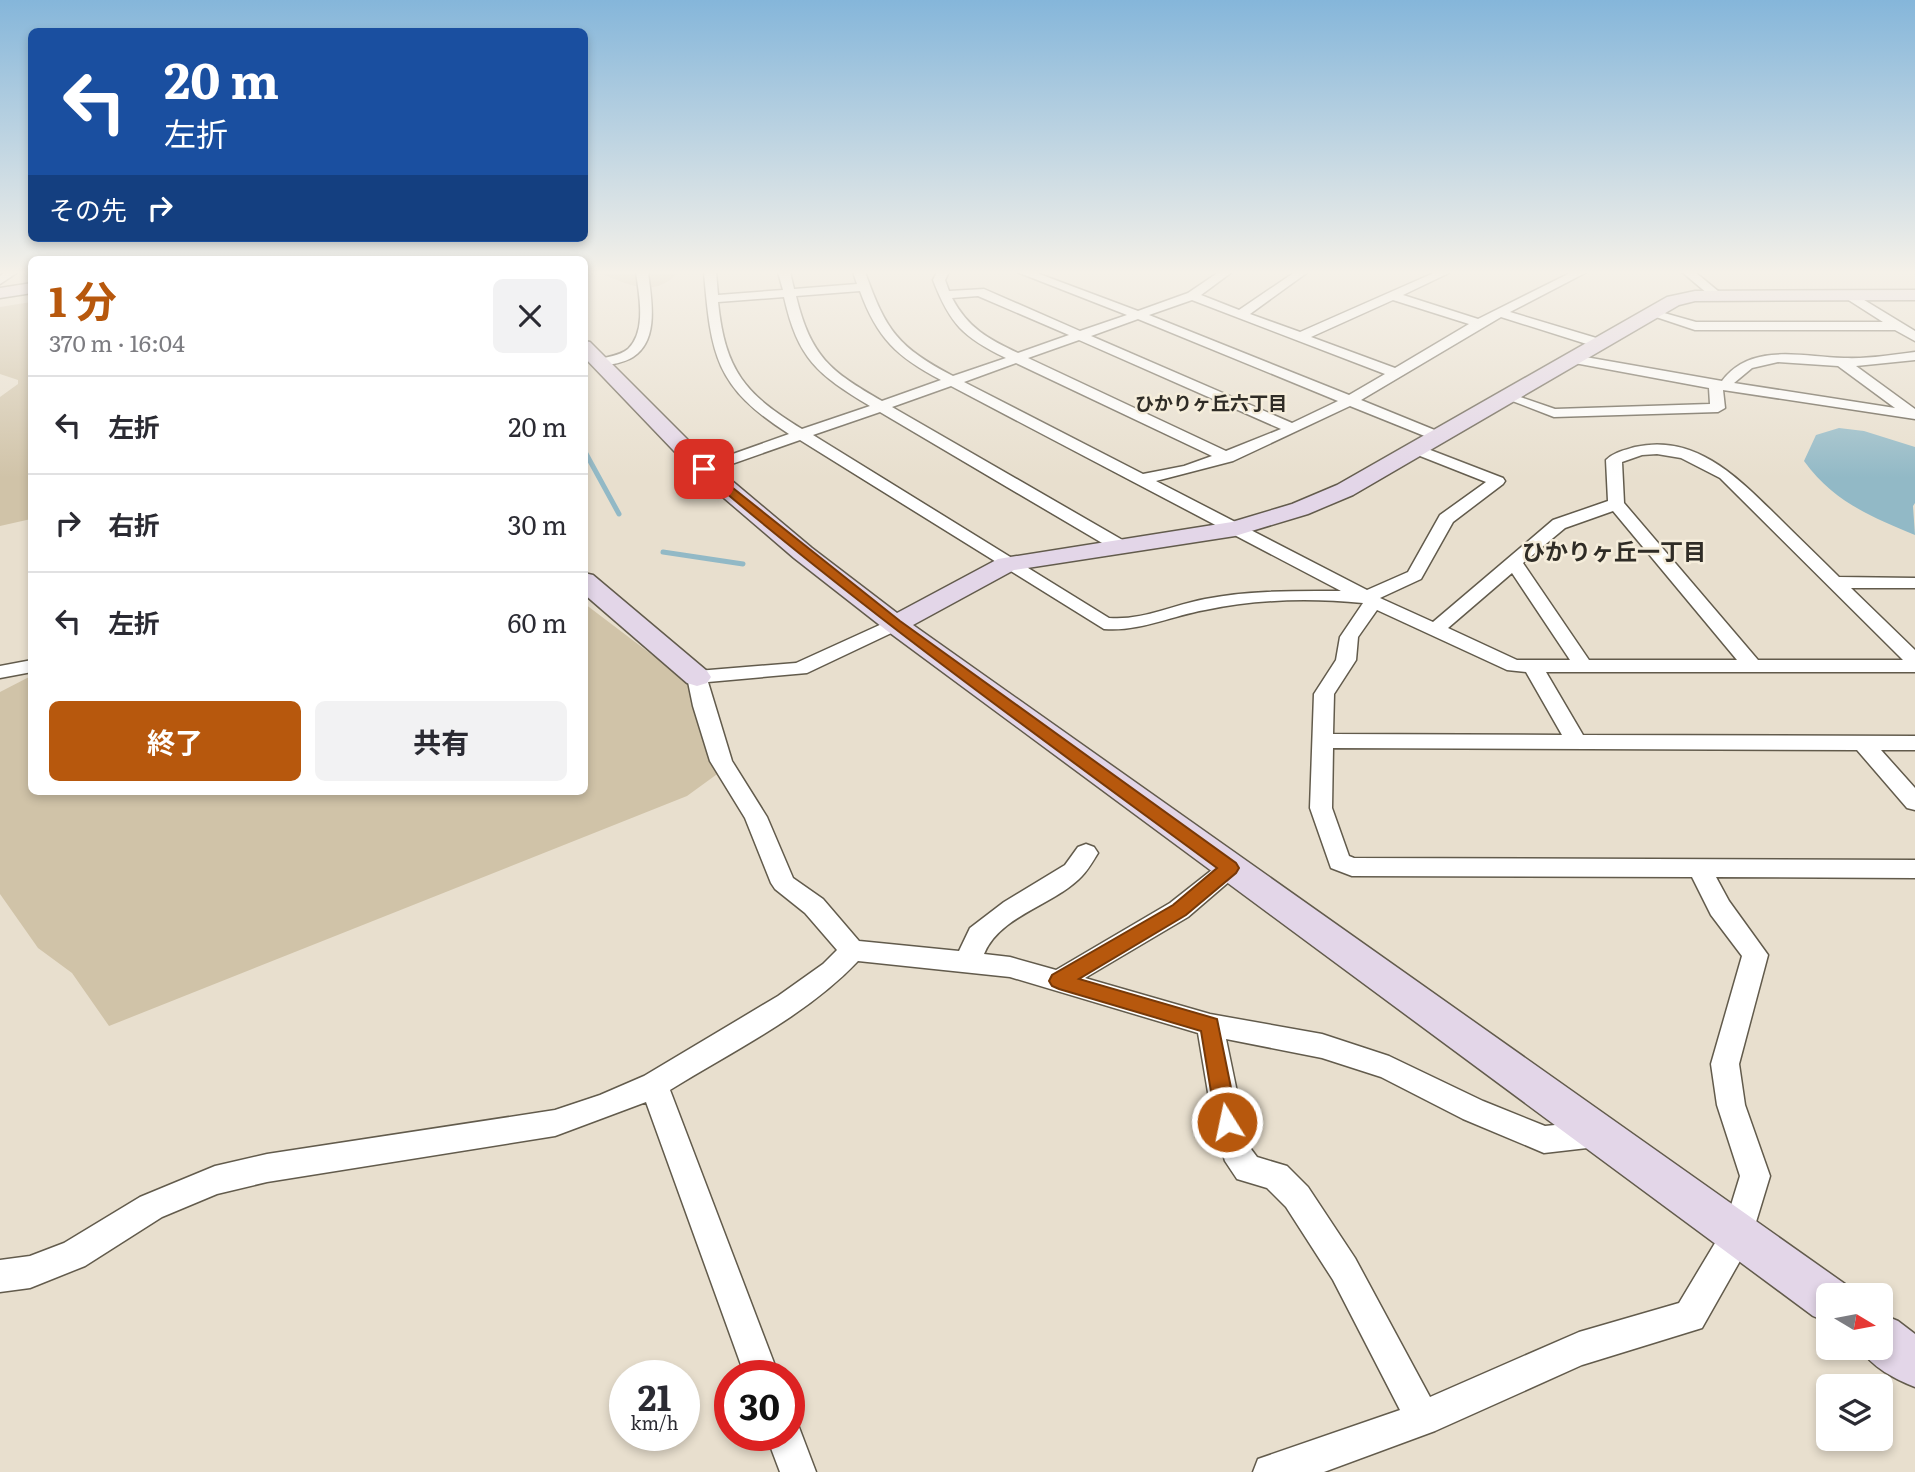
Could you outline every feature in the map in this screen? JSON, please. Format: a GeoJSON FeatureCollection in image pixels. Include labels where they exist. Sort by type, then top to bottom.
{"type":"FeatureCollection","features":[{"type":"Feature","properties":{"kind":"street"},"geometry":{"type":"LineString","coordinates":[[590,359],[630,354],[639,341]]}},
{"type":"Feature","properties":{"kind":"street"},"geometry":{"type":"LineString","coordinates":[[718,341],[727,370],[745,392],[771,416],[1104,623],[1123,625],[1205,604],[1263,596],[1370,599],[1415,575],[1446,519],[1497,481],[1415,449]]}},
{"type":"Feature","properties":{"kind":"street"},"geometry":{"type":"LineString","coordinates":[[801,341],[817,363],[836,380],[1120,546]]}},
{"type":"Feature","properties":{"kind":"street"},"geometry":{"type":"LineString","coordinates":[[891,341],[914,361],[951,382],[1370,599],[1514,666],[1915,663]]}},
{"type":"Feature","properties":{"kind":"street"},"geometry":{"type":"LineString","coordinates":[[981,341],[1228,458]]}},
{"type":"Feature","properties":{"kind":"street"},"geometry":{"type":"LineString","coordinates":[[704,469],[1067,341]]}},
{"type":"Feature","properties":{"kind":"street"},"geometry":{"type":"LineString","coordinates":[[1091,341],[1293,429]]}},
{"type":"Feature","properties":{"kind":"street"},"geometry":{"type":"LineString","coordinates":[[1201,341],[1437,436]]}},
{"type":"Feature","properties":{"kind":"street"},"geometry":{"type":"LineString","coordinates":[[1310,341],[1396,373]]}},
{"type":"Feature","properties":{"kind":"street"},"geometry":{"type":"LineString","coordinates":[[1139,480],[1188,471],[1228,458],[1293,429],[1349,401],[1450,341]]}},
{"type":"Feature","properties":{"kind":"street"},"geometry":{"type":"LineString","coordinates":[[1590,341],[1598,343]]}},
{"type":"Feature","properties":{"kind":"street"},"geometry":{"type":"LineString","coordinates":[[697,677],[800,670],[1007,565],[1235,529],[1300,509],[1345,490],[1602,341]]}},
{"type":"Feature","properties":{"kind":"street"},"geometry":{"type":"LineString","coordinates":[[1509,397],[1554,413],[1717,408],[1720,384],[1746,364],[1789,359],[1866,362],[1915,356]]}},
{"type":"Feature","properties":{"kind":"street"},"geometry":{"type":"LineString","coordinates":[[590,359],[704,469],[803,553],[895,624],[1816,1291]]}},
{"type":"Feature","properties":{"kind":"street"},"geometry":{"type":"LineString","coordinates":[[1574,359],[1646,374],[1915,415],[1842,362]]}},
{"type":"Feature","properties":{"kind":"street"},"geometry":{"type":"LineString","coordinates":[[1751,664],[1616,504],[1614,460],[1624,454],[1643,450],[1696,458],[1714,466],[1836,582],[1915,663]]}},
{"type":"Feature","properties":{"kind":"street"},"geometry":{"type":"LineString","coordinates":[[1436,629],[1559,524],[1616,504]]}},
{"type":"Feature","properties":{"kind":"street"},"geometry":{"type":"LineString","coordinates":[[1515,564],[1582,664]]}},
{"type":"Feature","properties":{"kind":"street"},"geometry":{"type":"LineString","coordinates":[[1836,582],[1915,583]]}},
{"type":"Feature","properties":{"kind":"street"},"geometry":{"type":"LineString","coordinates":[[588,583],[697,677],[703,706],[721,761],[756,817],[783,883],[814,906],[852,950],[1010,967],[1210,1025],[1322,1046],[1390,1068],[1473,1110],[1544,1140],[1597,1134]]}},
{"type":"Feature","properties":{"kind":"street"},"geometry":{"type":"LineString","coordinates":[[1370,599],[1349,637],[1346,660],[1324,694],[1321,808],[1339,862],[1352,867],[1915,869]]}},
{"type":"Feature","properties":{"kind":"street"},"geometry":{"type":"LineString","coordinates":[[1532,665],[1577,742]]}},
{"type":"Feature","properties":{"kind":"street"},"geometry":{"type":"LineString","coordinates":[[0,672],[28,667]]}},
{"type":"Feature","properties":{"kind":"street"},"geometry":{"type":"LineString","coordinates":[[1324,741],[1915,743]]}},
{"type":"Feature","properties":{"kind":"street"},"geometry":{"type":"LineString","coordinates":[[1863,743],[1915,802]]}},
{"type":"Feature","properties":{"kind":"street"},"geometry":{"type":"LineString","coordinates":[[967,963],[979,935],[1013,909],[1073,871],[1086,853]]}},
{"type":"Feature","properties":{"kind":"street"},"geometry":{"type":"LineString","coordinates":[[1059,981],[1179,910],[1230,868]]}},
{"type":"Feature","properties":{"kind":"street"},"geometry":{"type":"LineString","coordinates":[[1271,1472],[1423,1419],[1579,1349],[1690,1316],[1738,1234],[1755,1176],[1731,1105],[1725,1064],[1755,955],[1720,908],[1700,870]]}},
{"type":"Feature","properties":{"kind":"street"},"geometry":{"type":"LineString","coordinates":[[0,1276],[30,1272],[74,1255],[151,1208],[215,1180],[267,1168],[555,1123],[654,1084],[787,1004],[832,971],[852,950]]}},
{"type":"Feature","properties":{"kind":"street"},"geometry":{"type":"LineString","coordinates":[[1210,1025],[1227,1122],[1235,1151],[1248,1169],[1276,1176],[1297,1197],[1345,1269],[1423,1419]]}},
{"type":"Feature","properties":{"kind":"street"},"geometry":{"type":"LineString","coordinates":[[654,1084],[756,1360]]}},
{"type":"Feature","properties":{"kind":"street"},"geometry":{"type":"LineString","coordinates":[[1894,1348],[1915,1363]]}},
{"type":"Feature","properties":{"kind":"street"},"geometry":{"type":"LineString","coordinates":[[790,1451],[798,1472]]}},
{"type":"Feature","properties":{"kind":"shaded area"},"geometry":{"type":"Polygon","coordinates":[[[0,341],[28,341],[28,520],[0,526],[0,397],[18,384],[18,380],[0,374],[0,341]]]}},
{"type":"Feature","properties":{"kind":"shaded area"},"geometry":{"type":"Polygon","coordinates":[[[588,606],[705,695],[720,772],[687,796],[109,1026],[72,973],[38,948],[0,894],[0,692],[28,678],[28,795],[588,795],[588,606]]]}},
{"type":"Feature","properties":{"kind":"water"},"geometry":{"type":"Polygon","coordinates":[[[1839,428],[1864,431],[1915,447],[1915,535],[1868,514],[1840,497],[1804,461],[1816,435],[1839,428]]]}},
{"type":"Feature","properties":{"kind":"waterway"},"geometry":{"type":"LineString","coordinates":[[588,457],[619,514]]}},
{"type":"Feature","properties":{"kind":"waterway"},"geometry":{"type":"LineString","coordinates":[[663,552],[743,564]]}},
{"type":"Feature","properties":{"kind":"district","name":"ひかりヶ丘六丁目"},"geometry":{"type":"Point","coordinates":[1211,403]}},
{"type":"Feature","properties":{"kind":"district","name":"ひかりヶ丘一丁目"},"geometry":{"type":"Point","coordinates":[1614,552]}},
{"type":"Feature","properties":{"kind":"route"},"geometry":{"type":"LineString","coordinates":[[704,469],[803,553],[895,624],[1230,868],[1179,910],[1059,981],[1210,1025],[1227,1122]]}}]}
